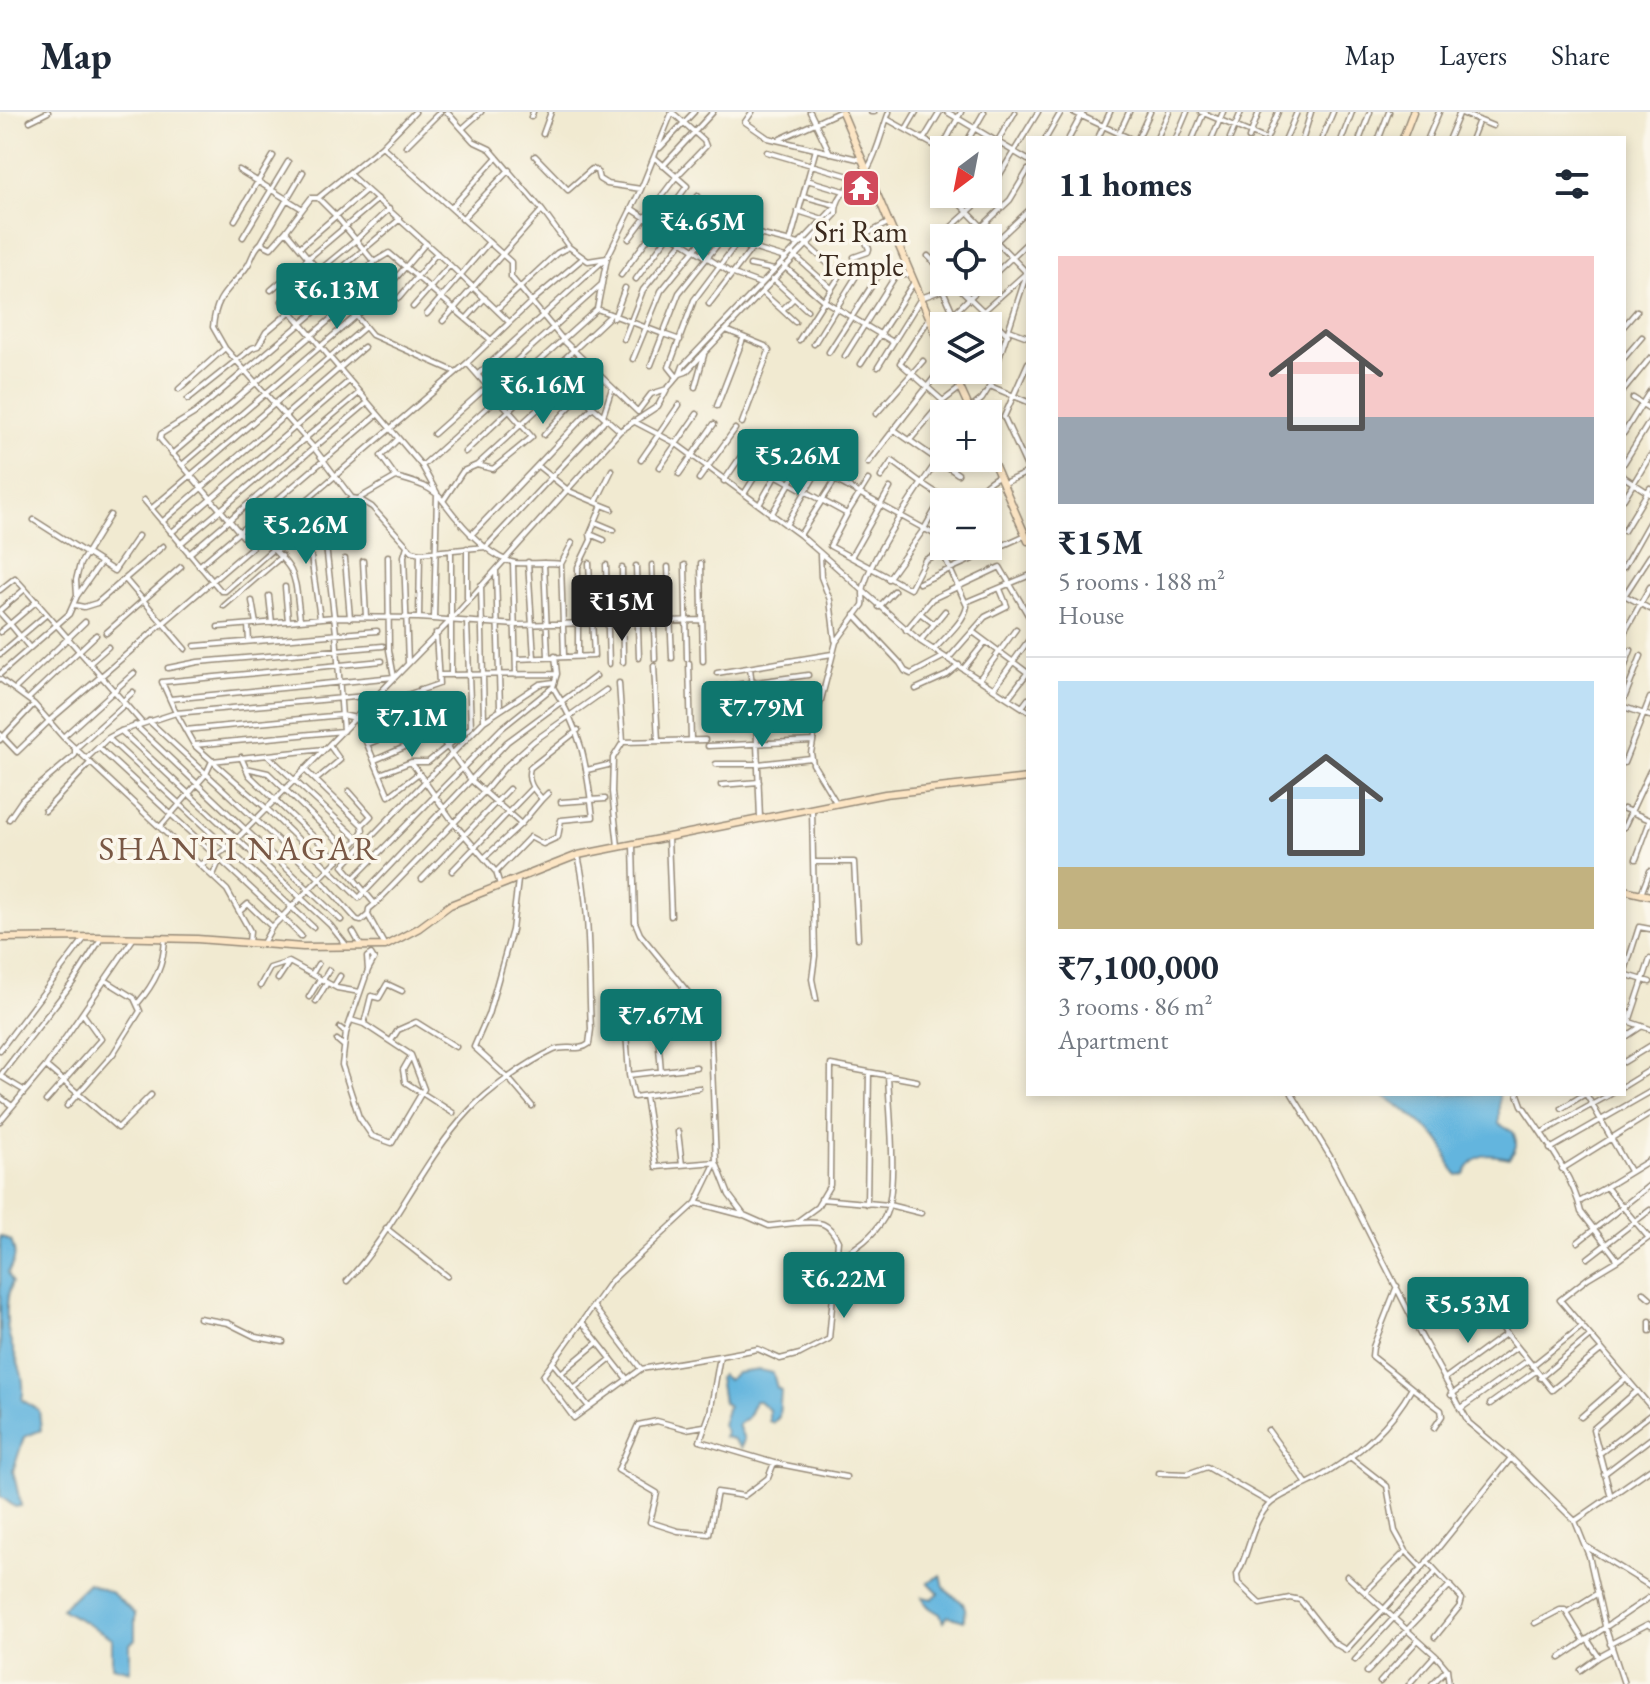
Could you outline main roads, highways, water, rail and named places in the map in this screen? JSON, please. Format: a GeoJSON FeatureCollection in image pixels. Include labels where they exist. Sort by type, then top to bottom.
{"type":"FeatureCollection","features":[{"type":"Feature","properties":{"kind":"water"},"geometry":{"type":"Polygon","coordinates":[[[1383,1096],[1499,1096],[1499,1124],[1513,1132],[1515,1149],[1509,1158],[1488,1155],[1477,1158],[1464,1174],[1457,1175],[1435,1135],[1383,1096]]]}},
{"type":"Feature","properties":{"kind":"water"},"geometry":{"type":"Polygon","coordinates":[[[0,1236],[11,1241],[15,1254],[8,1273],[12,1282],[7,1318],[8,1333],[22,1376],[22,1400],[39,1410],[41,1430],[24,1437],[13,1471],[21,1506],[15,1507],[0,1496],[0,1236]]]}},
{"type":"Feature","properties":{"kind":"water"},"geometry":{"type":"Polygon","coordinates":[[[760,1370],[773,1373],[777,1388],[781,1390],[779,1417],[773,1423],[769,1421],[769,1410],[755,1401],[748,1417],[738,1425],[744,1439],[741,1448],[733,1439],[724,1437],[726,1432],[722,1425],[728,1406],[723,1402],[719,1378],[721,1375],[728,1380],[736,1373],[760,1370]]]}},
{"type":"Feature","properties":{"kind":"water"},"geometry":{"type":"Polygon","coordinates":[[[941,1575],[948,1592],[965,1607],[964,1621],[948,1616],[943,1622],[940,1614],[924,1601],[923,1597],[932,1599],[939,1593],[928,1582],[941,1575]]]}},
{"type":"Feature","properties":{"kind":"water"},"geometry":{"type":"Polygon","coordinates":[[[88,1583],[112,1593],[135,1614],[130,1671],[112,1666],[112,1638],[61,1609],[88,1583]]]}},
{"type":"Feature","properties":{"kind":"place","name":"Sri Ram Temple"},"geometry":{"type":"Point","coordinates":[861,188]}},
{"type":"Feature","properties":{"kind":"district","name":"SHANTI NAGAR"},"geometry":{"type":"Point","coordinates":[239,848]}}]}
